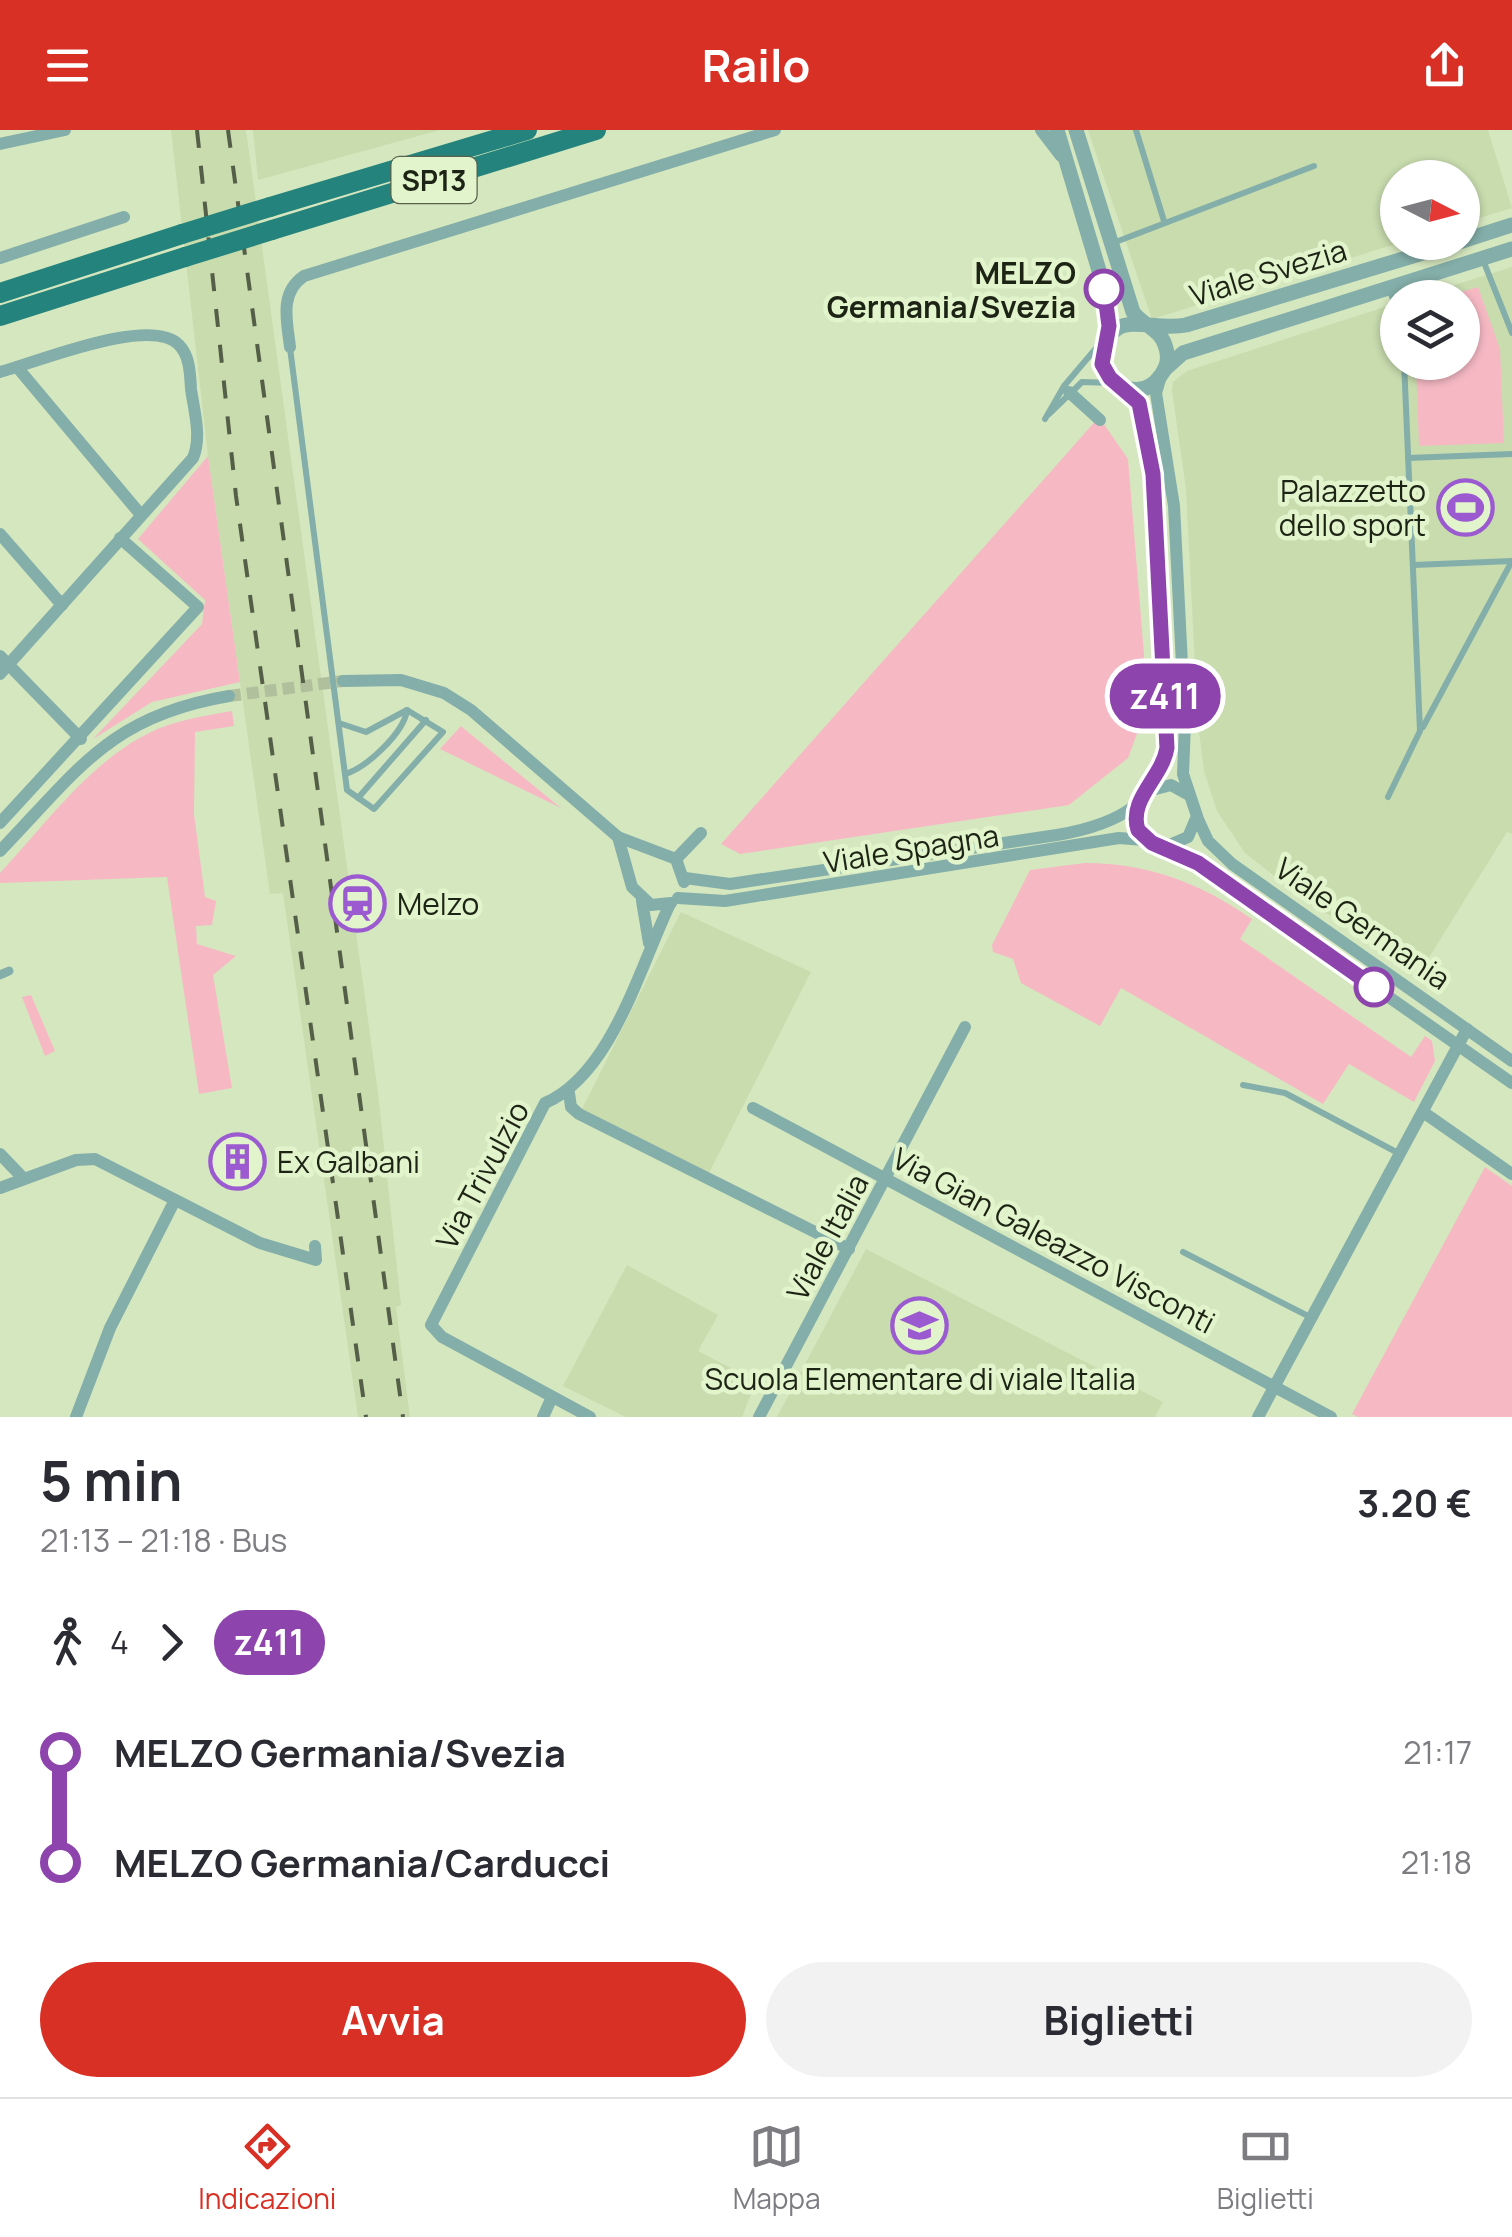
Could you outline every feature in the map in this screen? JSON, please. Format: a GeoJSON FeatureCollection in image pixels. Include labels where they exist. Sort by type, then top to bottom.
{"type":"FeatureCollection","features":[{"type":"Feature","properties":{"kind":"main road","name":"SP13"},"geometry":{"type":"LineString","coordinates":[[0,293],[528,130]]}},
{"type":"Feature","properties":{"kind":"main road","name":"SP13"},"geometry":{"type":"LineString","coordinates":[[0,316],[596,130]]}},
{"type":"Feature","properties":{"kind":"street"},"geometry":{"type":"LineString","coordinates":[[0,144],[65,130]]}},
{"type":"Feature","properties":{"kind":"street"},"geometry":{"type":"LineString","coordinates":[[290,346],[286,304],[294,285],[304,276],[775,130]]}},
{"type":"Feature","properties":{"kind":"street"},"geometry":{"type":"LineString","coordinates":[[1041,130],[1068,166]]}},
{"type":"Feature","properties":{"kind":"street"},"geometry":{"type":"LineString","coordinates":[[1056,130],[1106,294],[1108,336],[1102,364],[1139,403],[1156,507],[1167,735],[1164,761],[1142,798],[1137,826],[1157,844],[1188,838],[1197,817],[1183,774],[1185,724],[1172,480],[1156,393],[1166,346],[1133,312],[1079,138],[1068,130]]}},
{"type":"Feature","properties":{"kind":"street"},"geometry":{"type":"LineString","coordinates":[[0,258],[124,217]]}},
{"type":"Feature","properties":{"kind":"street","name":"Viale Svezia"},"geometry":{"type":"LineString","coordinates":[[1480,236],[1512,225]]}},
{"type":"Feature","properties":{"kind":"street","name":"Viale Svezia"},"geometry":{"type":"LineString","coordinates":[[1437,280],[1482,258],[1512,249]]}},
{"type":"Feature","properties":{"kind":"street","name":"Viale Svezia"},"geometry":{"type":"LineString","coordinates":[[1149,326],[1164,330],[1186,325],[1401,260]]}},
{"type":"Feature","properties":{"kind":"street","name":"Viale Svezia"},"geometry":{"type":"LineString","coordinates":[[1162,374],[1183,354],[1380,305]]}},
{"type":"Feature","properties":{"kind":"street"},"geometry":{"type":"LineString","coordinates":[[1108,336],[1128,324],[1149,326]]}},
{"type":"Feature","properties":{"kind":"street"},"geometry":{"type":"LineString","coordinates":[[0,372],[149,332],[174,340],[187,356],[198,441],[193,458],[3,665],[82,740]]}},
{"type":"Feature","properties":{"kind":"street"},"geometry":{"type":"LineString","coordinates":[[17,367],[140,515]]}},
{"type":"Feature","properties":{"kind":"street"},"geometry":{"type":"LineString","coordinates":[[1120,386],[1143,388],[1162,374]]}},
{"type":"Feature","properties":{"kind":"street"},"geometry":{"type":"LineString","coordinates":[[1066,389],[1100,420]]}},
{"type":"Feature","properties":{"kind":"street"},"geometry":{"type":"LineString","coordinates":[[0,534],[62,605]]}},
{"type":"Feature","properties":{"kind":"street"},"geometry":{"type":"LineString","coordinates":[[0,823],[82,740],[198,608],[120,538]]}},
{"type":"Feature","properties":{"kind":"street"},"geometry":{"type":"LineString","coordinates":[[343,681],[406,680],[454,698],[618,837],[676,860],[685,878],[674,900],[651,906],[642,901]]}},
{"type":"Feature","properties":{"kind":"street"},"geometry":{"type":"LineString","coordinates":[[0,851],[84,764],[127,728],[167,709],[229,696]]}},
{"type":"Feature","properties":{"kind":"street"},"geometry":{"type":"LineString","coordinates":[[1142,798],[1171,785],[1190,797]]}},
{"type":"Feature","properties":{"kind":"street","name":"Viale Spagna"},"geometry":{"type":"LineString","coordinates":[[685,878],[730,884],[1058,835],[1116,821],[1142,798]]}},
{"type":"Feature","properties":{"kind":"street","name":"Viale Germania"},"geometry":{"type":"LineString","coordinates":[[1197,817],[1208,841],[1232,864],[1512,1060]]}},
{"type":"Feature","properties":{"kind":"street"},"geometry":{"type":"LineString","coordinates":[[676,860],[702,833]]}},
{"type":"Feature","properties":{"kind":"street"},"geometry":{"type":"LineString","coordinates":[[618,837],[642,901],[650,946]]}},
{"type":"Feature","properties":{"kind":"street","name":"Viale Spagna"},"geometry":{"type":"LineString","coordinates":[[674,900],[725,901],[1119,838],[1157,844]]}},
{"type":"Feature","properties":{"kind":"street","name":"Viale Germania"},"geometry":{"type":"LineString","coordinates":[[1157,844],[1204,867],[1512,1083]]}},
{"type":"Feature","properties":{"kind":"street"},"geometry":{"type":"LineString","coordinates":[[631,878],[641,858],[662,853]]}},
{"type":"Feature","properties":{"kind":"street","name":"Via Trivulzio"},"geometry":{"type":"LineString","coordinates":[[552,1397],[436,1333],[431,1321],[545,1103],[568,1093],[599,1056],[674,900]]}},
{"type":"Feature","properties":{"kind":"street","name":"Viale Italia"},"geometry":{"type":"LineString","coordinates":[[760,1417],[966,1027]]}},
{"type":"Feature","properties":{"kind":"street"},"geometry":{"type":"LineString","coordinates":[[1258,1417],[1468,1029]]}},
{"type":"Feature","properties":{"kind":"street"},"geometry":{"type":"LineString","coordinates":[[568,1093],[571,1108],[579,1114],[849,1249]]}},
{"type":"Feature","properties":{"kind":"street","name":"Via Gian Galeazzo Visconti"},"geometry":{"type":"LineString","coordinates":[[753,1108],[1330,1417]]}},
{"type":"Feature","properties":{"kind":"street"},"geometry":{"type":"LineString","coordinates":[[1423,1112],[1512,1174]]}},
{"type":"Feature","properties":{"kind":"street"},"geometry":{"type":"LineString","coordinates":[[0,1154],[24,1178]]}},
{"type":"Feature","properties":{"kind":"street"},"geometry":{"type":"LineString","coordinates":[[0,1188],[76,1160],[96,1159],[284,1252],[316,1260],[314,1246]]}},
{"type":"Feature","properties":{"kind":"street"},"geometry":{"type":"LineString","coordinates":[[76,1417],[110,1328],[175,1200]]}},
{"type":"Feature","properties":{"kind":"street"},"geometry":{"type":"LineString","coordinates":[[543,1417],[552,1397],[590,1417]]}},
{"type":"Feature","properties":{"kind":"lane"},"geometry":{"type":"LineString","coordinates":[[1136,130],[1164,221]]}},
{"type":"Feature","properties":{"kind":"lane"},"geometry":{"type":"LineString","coordinates":[[1112,244],[1314,166]]}},
{"type":"Feature","properties":{"kind":"lane"},"geometry":{"type":"LineString","coordinates":[[1482,258],[1512,333]]}},
{"type":"Feature","properties":{"kind":"lane"},"geometry":{"type":"LineString","coordinates":[[1066,389],[1094,346],[1108,336]]}},
{"type":"Feature","properties":{"kind":"lane"},"geometry":{"type":"LineString","coordinates":[[290,346],[347,790],[374,810],[443,732],[406,710]]}},
{"type":"Feature","properties":{"kind":"lane"},"geometry":{"type":"LineString","coordinates":[[1066,389],[1089,380],[1120,386]]}},
{"type":"Feature","properties":{"kind":"lane"},"geometry":{"type":"LineString","coordinates":[[1405,380],[1420,731]]}},
{"type":"Feature","properties":{"kind":"lane"},"geometry":{"type":"LineString","coordinates":[[1408,458],[1512,454]]}},
{"type":"Feature","properties":{"kind":"lane"},"geometry":{"type":"LineString","coordinates":[[1413,565],[1512,560]]}},
{"type":"Feature","properties":{"kind":"lane"},"geometry":{"type":"LineString","coordinates":[[1388,797],[1512,560]]}},
{"type":"Feature","properties":{"kind":"lane"},"geometry":{"type":"LineString","coordinates":[[339,723],[366,732],[406,710]]}},
{"type":"Feature","properties":{"kind":"lane"},"geometry":{"type":"LineString","coordinates":[[345,774],[359,768],[395,732],[406,710]]}},
{"type":"Feature","properties":{"kind":"lane"},"geometry":{"type":"LineString","coordinates":[[358,798],[426,720]]}},
{"type":"Feature","properties":{"kind":"lane"},"geometry":{"type":"LineString","coordinates":[[1243,1085],[1285,1094],[1400,1154]]}},
{"type":"Feature","properties":{"kind":"lane"},"geometry":{"type":"LineString","coordinates":[[1183,1252],[1311,1318]]}},
{"type":"Feature","properties":{"kind":"shaded area"},"geometry":{"type":"Polygon","coordinates":[[[171,130],[246,130],[378,1093],[401,1305],[396,1307],[410,1417],[358,1417],[283,893],[270,894],[208,456],[171,130]]]}},
{"type":"Feature","properties":{"kind":"shaded area"},"geometry":{"type":"Polygon","coordinates":[[[253,130],[440,130],[258,180],[253,130]]]}},
{"type":"Feature","properties":{"kind":"shaded area"},"geometry":{"type":"Polygon","coordinates":[[[1088,130],[1488,130],[1512,208],[1480,218],[1480,160],[1380,160],[1380,249],[1152,319],[1088,130]]]}},
{"type":"Feature","properties":{"kind":"shaded area"},"geometry":{"type":"Polygon","coordinates":[[[1512,267],[1512,834],[1507,832],[1428,959],[1325,913],[1302,898],[1245,853],[1217,811],[1204,771],[1198,723],[1186,489],[1172,391],[1173,382],[1187,371],[1380,309],[1380,380],[1480,380],[1480,280],[1470,280],[1512,267]]]}},
{"type":"Feature","properties":{"kind":"shaded area"},"geometry":{"type":"Polygon","coordinates":[[[1480,293],[1500,349],[1504,443],[1419,446],[1417,380],[1480,380],[1480,293]]]}},
{"type":"Feature","properties":{"kind":"shaded area"},"geometry":{"type":"Polygon","coordinates":[[[1099,417],[1128,459],[1148,704],[1128,758],[1069,805],[740,854],[721,844],[1099,417]]]}},
{"type":"Feature","properties":{"kind":"shaded area"},"geometry":{"type":"Polygon","coordinates":[[[208,456],[240,682],[152,702],[93,739],[202,624],[205,600],[138,539],[208,456]]]}},
{"type":"Feature","properties":{"kind":"shaded area"},"geometry":{"type":"Polygon","coordinates":[[[232,711],[234,726],[195,732],[194,814],[205,897],[216,901],[212,925],[196,926],[197,944],[236,956],[213,975],[232,1088],[199,1094],[167,877],[0,883],[0,873],[69,796],[127,745],[169,725],[232,711]]]}},
{"type":"Feature","properties":{"kind":"shaded area"},"geometry":{"type":"Polygon","coordinates":[[[461,726],[468,732],[561,808],[440,749],[461,726]]]}},
{"type":"Feature","properties":{"kind":"shaded area"},"geometry":{"type":"Polygon","coordinates":[[[1085,863],[1152,871],[1213,895],[1252,919],[1240,939],[1411,1057],[1425,1036],[1432,1041],[1435,1061],[1414,1102],[1349,1064],[1323,1104],[1121,988],[1100,1026],[1021,983],[1013,959],[993,952],[992,945],[1030,870],[1085,863]]]}},
{"type":"Feature","properties":{"kind":"shaded area"},"geometry":{"type":"Polygon","coordinates":[[[681,912],[811,972],[709,1173],[580,1113],[681,912]]]}},
{"type":"Feature","properties":{"kind":"shaded area"},"geometry":{"type":"Polygon","coordinates":[[[31,995],[55,1051],[45,1056],[22,997],[31,995]]]}},
{"type":"Feature","properties":{"kind":"shaded area"},"geometry":{"type":"Polygon","coordinates":[[[1485,1167],[1512,1186],[1512,1417],[1352,1414],[1485,1167]]]}},
{"type":"Feature","properties":{"kind":"shaded area","name":"Scuola Elementare di viale Italia"},"geometry":{"type":"Polygon","coordinates":[[[866,1249],[1163,1402],[1155,1417],[777,1417],[866,1249]]]}},
{"type":"Feature","properties":{"kind":"shaded area"},"geometry":{"type":"Polygon","coordinates":[[[627,1265],[718,1315],[698,1351],[756,1381],[742,1417],[626,1417],[563,1386],[627,1265]]]}},
{"type":"Feature","properties":{"kind":"tunnel"},"geometry":{"type":"LineString","coordinates":[[229,696],[343,681]]}},
{"type":"Feature","properties":{"kind":"railway"},"geometry":{"type":"LineString","coordinates":[[197,130],[236,496],[366,1417]]}},
{"type":"Feature","properties":{"kind":"railway"},"geometry":{"type":"LineString","coordinates":[[228,130],[403,1417]]}},
{"type":"Feature","properties":{"kind":"bus line","name":"z411"},"geometry":{"type":"LineString","coordinates":[[1104,289],[1109,326],[1102,364],[1110,378],[1131,392],[1139,403],[1156,507],[1167,748],[1159,773],[1137,805],[1138,830],[1152,843],[1198,863],[1374,987]]}},
{"type":"Feature","properties":{"kind":"place","name":"MELZO Germania/Svezia"},"geometry":{"type":"Point","coordinates":[1104,289]}},
{"type":"Feature","properties":{"kind":"place","name":"Palazzetto dello sport"},"geometry":{"type":"Point","coordinates":[1465,507]}},
{"type":"Feature","properties":{"kind":"place","name":"Melzo"},"geometry":{"type":"Point","coordinates":[358,903]}},
{"type":"Feature","properties":{"kind":"place","name":"Ex Galbani"},"geometry":{"type":"Point","coordinates":[238,1161]}},
{"type":"Feature","properties":{"kind":"place","name":"Scuola Elementare di viale Italia"},"geometry":{"type":"Point","coordinates":[920,1326]}}]}
